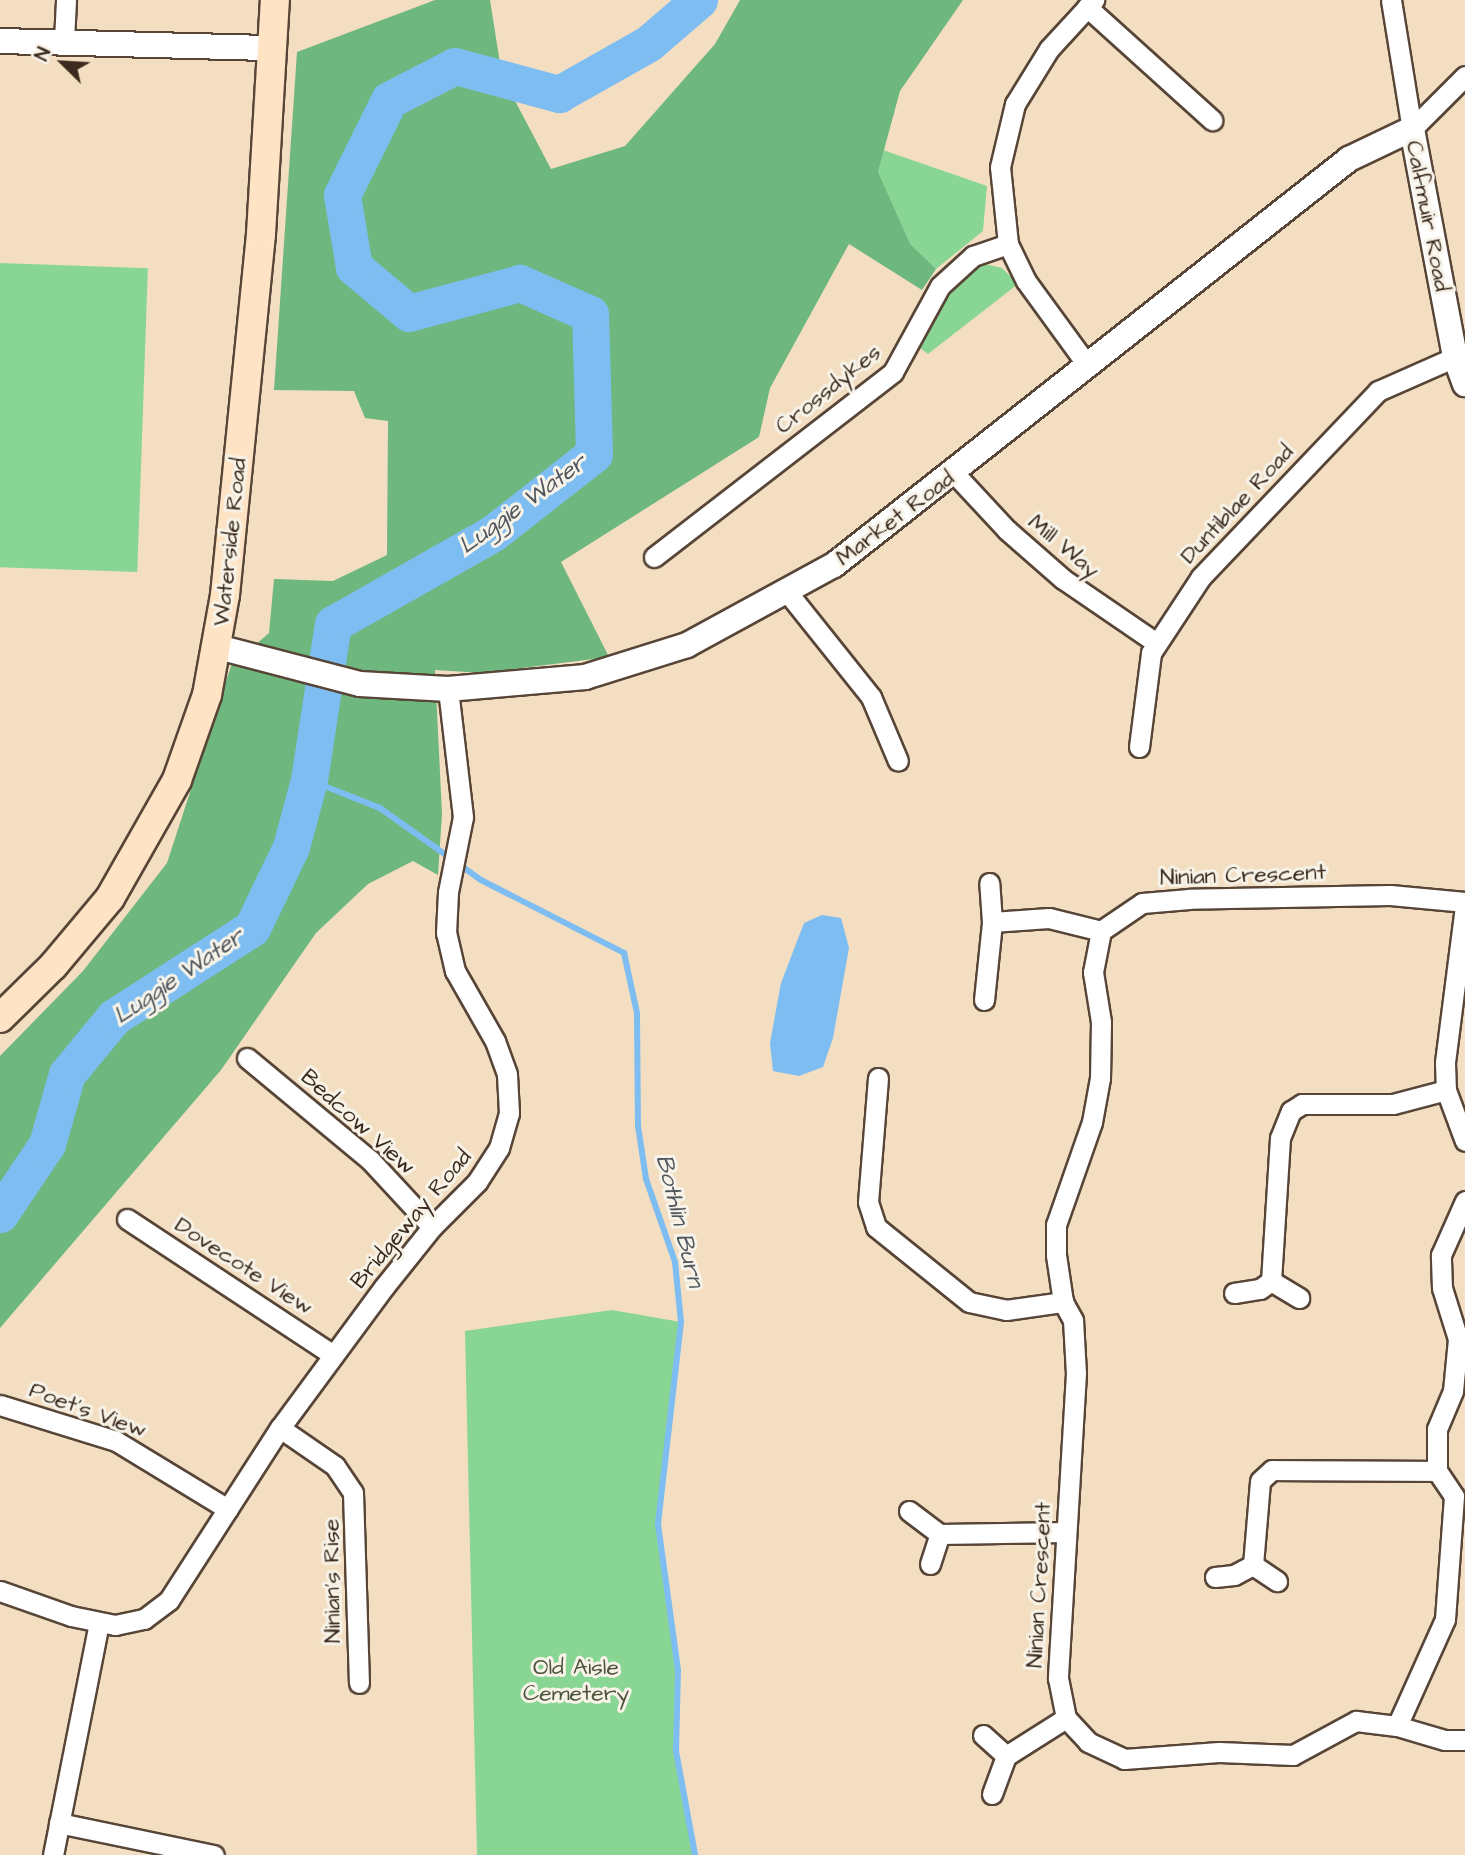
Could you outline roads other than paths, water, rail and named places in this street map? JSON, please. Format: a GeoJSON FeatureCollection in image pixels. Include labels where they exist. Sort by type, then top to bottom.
{"type":"FeatureCollection","features":[{"type":"Feature","properties":{"kind":"main road","name":"Waterside Road"},"geometry":{"type":"LineString","coordinates":[[0,1018],[80,936],[142,848],[177,780],[202,714],[218,647],[260,248],[275,0]]}},
{"type":"Feature","properties":{"kind":"street"},"geometry":{"type":"LineString","coordinates":[[64,40],[66,0]]}},
{"type":"Feature","properties":{"kind":"street"},"geometry":{"type":"LineString","coordinates":[[1391,0],[1412,129]]}},
{"type":"Feature","properties":{"kind":"street"},"geometry":{"type":"LineString","coordinates":[[1088,366],[1032,290],[1007,244],[1000,167],[1015,104],[1049,49],[1091,4],[1212,120]]}},
{"type":"Feature","properties":{"kind":"street"},"geometry":{"type":"LineString","coordinates":[[0,41],[64,40],[273,48]]}},
{"type":"Feature","properties":{"kind":"street","name":"Market Road"},"geometry":{"type":"LineString","coordinates":[[218,647],[338,679],[383,687],[448,689],[535,685],[635,664],[687,645],[788,593],[834,565],[1349,159],[1412,129],[1465,76]]}},
{"type":"Feature","properties":{"kind":"street","name":"Calfmuir Road"},"geometry":{"type":"LineString","coordinates":[[1412,129],[1455,356],[1465,384]]}},
{"type":"Feature","properties":{"kind":"street","name":"Crossdykes"},"geometry":{"type":"LineString","coordinates":[[654,557],[893,372],[940,286],[973,256],[1007,244]]}},
{"type":"Feature","properties":{"kind":"street","name":"Duntiblae Road"},"geometry":{"type":"LineString","coordinates":[[1139,747],[1147,665],[1156,642],[1225,548],[1378,391],[1455,356]]}},
{"type":"Feature","properties":{"kind":"street","name":"Mill Way"},"geometry":{"type":"LineString","coordinates":[[954,473],[1007,530],[1063,579],[1156,642]]}},
{"type":"Feature","properties":{"kind":"street"},"geometry":{"type":"LineString","coordinates":[[788,593],[871,697],[898,761]]}},
{"type":"Feature","properties":{"kind":"street","name":"Bridgeway Road"},"geometry":{"type":"LineString","coordinates":[[0,1591],[99,1623],[131,1623],[158,1610],[178,1587],[279,1428],[333,1355],[432,1227],[490,1166],[506,1129],[510,1097],[502,1057],[455,971],[446,933],[448,892],[462,836],[448,689]]}},
{"type":"Feature","properties":{"kind":"street"},"geometry":{"type":"LineString","coordinates":[[984,1000],[992,922],[989,883]]}},
{"type":"Feature","properties":{"kind":"street","name":"Ninian Crescent"},"geometry":{"type":"LineString","coordinates":[[1066,1718],[1058,1678],[1076,1373],[1073,1320],[1063,1302],[1056,1225],[1092,1122],[1100,1078],[1101,1022],[1093,972],[1101,931],[1142,903],[1177,900],[1390,895],[1465,904],[1445,1032],[1446,1090],[1465,1141]]}},
{"type":"Feature","properties":{"kind":"street"},"geometry":{"type":"LineString","coordinates":[[992,922],[1049,918],[1101,931]]}},
{"type":"Feature","properties":{"kind":"street","name":"Bedcow View"},"geometry":{"type":"LineString","coordinates":[[247,1058],[370,1160],[432,1227]]}},
{"type":"Feature","properties":{"kind":"street"},"geometry":{"type":"LineString","coordinates":[[878,1078],[868,1202],[876,1227],[969,1301],[1006,1310],[1063,1302]]}},
{"type":"Feature","properties":{"kind":"street"},"geometry":{"type":"LineString","coordinates":[[1271,1281],[1280,1138],[1290,1111],[1302,1104],[1392,1104],[1446,1090]]}},
{"type":"Feature","properties":{"kind":"street"},"geometry":{"type":"LineString","coordinates":[[1397,1726],[1444,1619],[1454,1496],[1437,1471],[1437,1429],[1453,1391],[1458,1339],[1442,1288],[1441,1255],[1465,1201]]}},
{"type":"Feature","properties":{"kind":"street","name":"Dovecote View"},"geometry":{"type":"LineString","coordinates":[[127,1219],[333,1355]]}},
{"type":"Feature","properties":{"kind":"street"},"geometry":{"type":"LineString","coordinates":[[1234,1293],[1260,1289],[1271,1281]]}},
{"type":"Feature","properties":{"kind":"street"},"geometry":{"type":"LineString","coordinates":[[1271,1281],[1299,1298]]}},
{"type":"Feature","properties":{"kind":"street","name":"Poet's View"},"geometry":{"type":"LineString","coordinates":[[0,1405],[116,1441],[228,1509]]}},
{"type":"Feature","properties":{"kind":"street","name":"Ninian's Rise"},"geometry":{"type":"LineString","coordinates":[[279,1428],[335,1466],[352,1493],[359,1683]]}},
{"type":"Feature","properties":{"kind":"street"},"geometry":{"type":"LineString","coordinates":[[1253,1565],[1260,1480],[1272,1469],[1437,1471]]}},
{"type":"Feature","properties":{"kind":"street"},"geometry":{"type":"LineString","coordinates":[[909,1511],[940,1534],[1066,1532]]}},
{"type":"Feature","properties":{"kind":"street"},"geometry":{"type":"LineString","coordinates":[[930,1564],[940,1534]]}},
{"type":"Feature","properties":{"kind":"street"},"geometry":{"type":"LineString","coordinates":[[1215,1577],[1234,1575],[1253,1565]]}},
{"type":"Feature","properties":{"kind":"street"},"geometry":{"type":"LineString","coordinates":[[1253,1565],[1278,1581]]}},
{"type":"Feature","properties":{"kind":"street"},"geometry":{"type":"LineString","coordinates":[[53,1855],[99,1623]]}},
{"type":"Feature","properties":{"kind":"street"},"geometry":{"type":"LineString","coordinates":[[992,1794],[1006,1756],[1066,1718],[1088,1742],[1124,1759],[1219,1752],[1293,1755],[1356,1721],[1397,1726],[1445,1740],[1465,1740]]}},
{"type":"Feature","properties":{"kind":"street"},"geometry":{"type":"LineString","coordinates":[[983,1735],[1006,1756]]}},
{"type":"Feature","properties":{"kind":"street"},"geometry":{"type":"LineString","coordinates":[[59,1823],[214,1855]]}},
{"type":"Feature","properties":{"kind":"water"},"geometry":{"type":"Polygon","coordinates":[[[822,915],[841,918],[849,948],[833,1038],[823,1067],[799,1076],[773,1071],[770,1043],[781,983],[804,923],[822,915]]]}},
{"type":"Feature","properties":{"kind":"waterway","name":"Luggie Water"},"geometry":{"type":"LineString","coordinates":[[0,1214],[47,1144],[67,1074],[114,1017],[252,928],[291,847],[309,780],[333,624],[493,533],[594,454],[590,314],[520,283],[409,313],[354,267],[342,195],[389,100],[455,66],[559,94],[649,43],[699,0]]}},
{"type":"Feature","properties":{"kind":"waterway","name":"Bothlin Burn"},"geometry":{"type":"LineString","coordinates":[[309,780],[380,808],[481,880],[624,953],[637,1013],[638,1126],[646,1179],[675,1262],[681,1322],[658,1524],[678,1670],[676,1751],[695,1855]]}},
{"type":"Feature","properties":{"kind":"park label","name":"Old Aisle Cemetery"},"geometry":{"type":"Point","coordinates":[576,1680]}}]}
